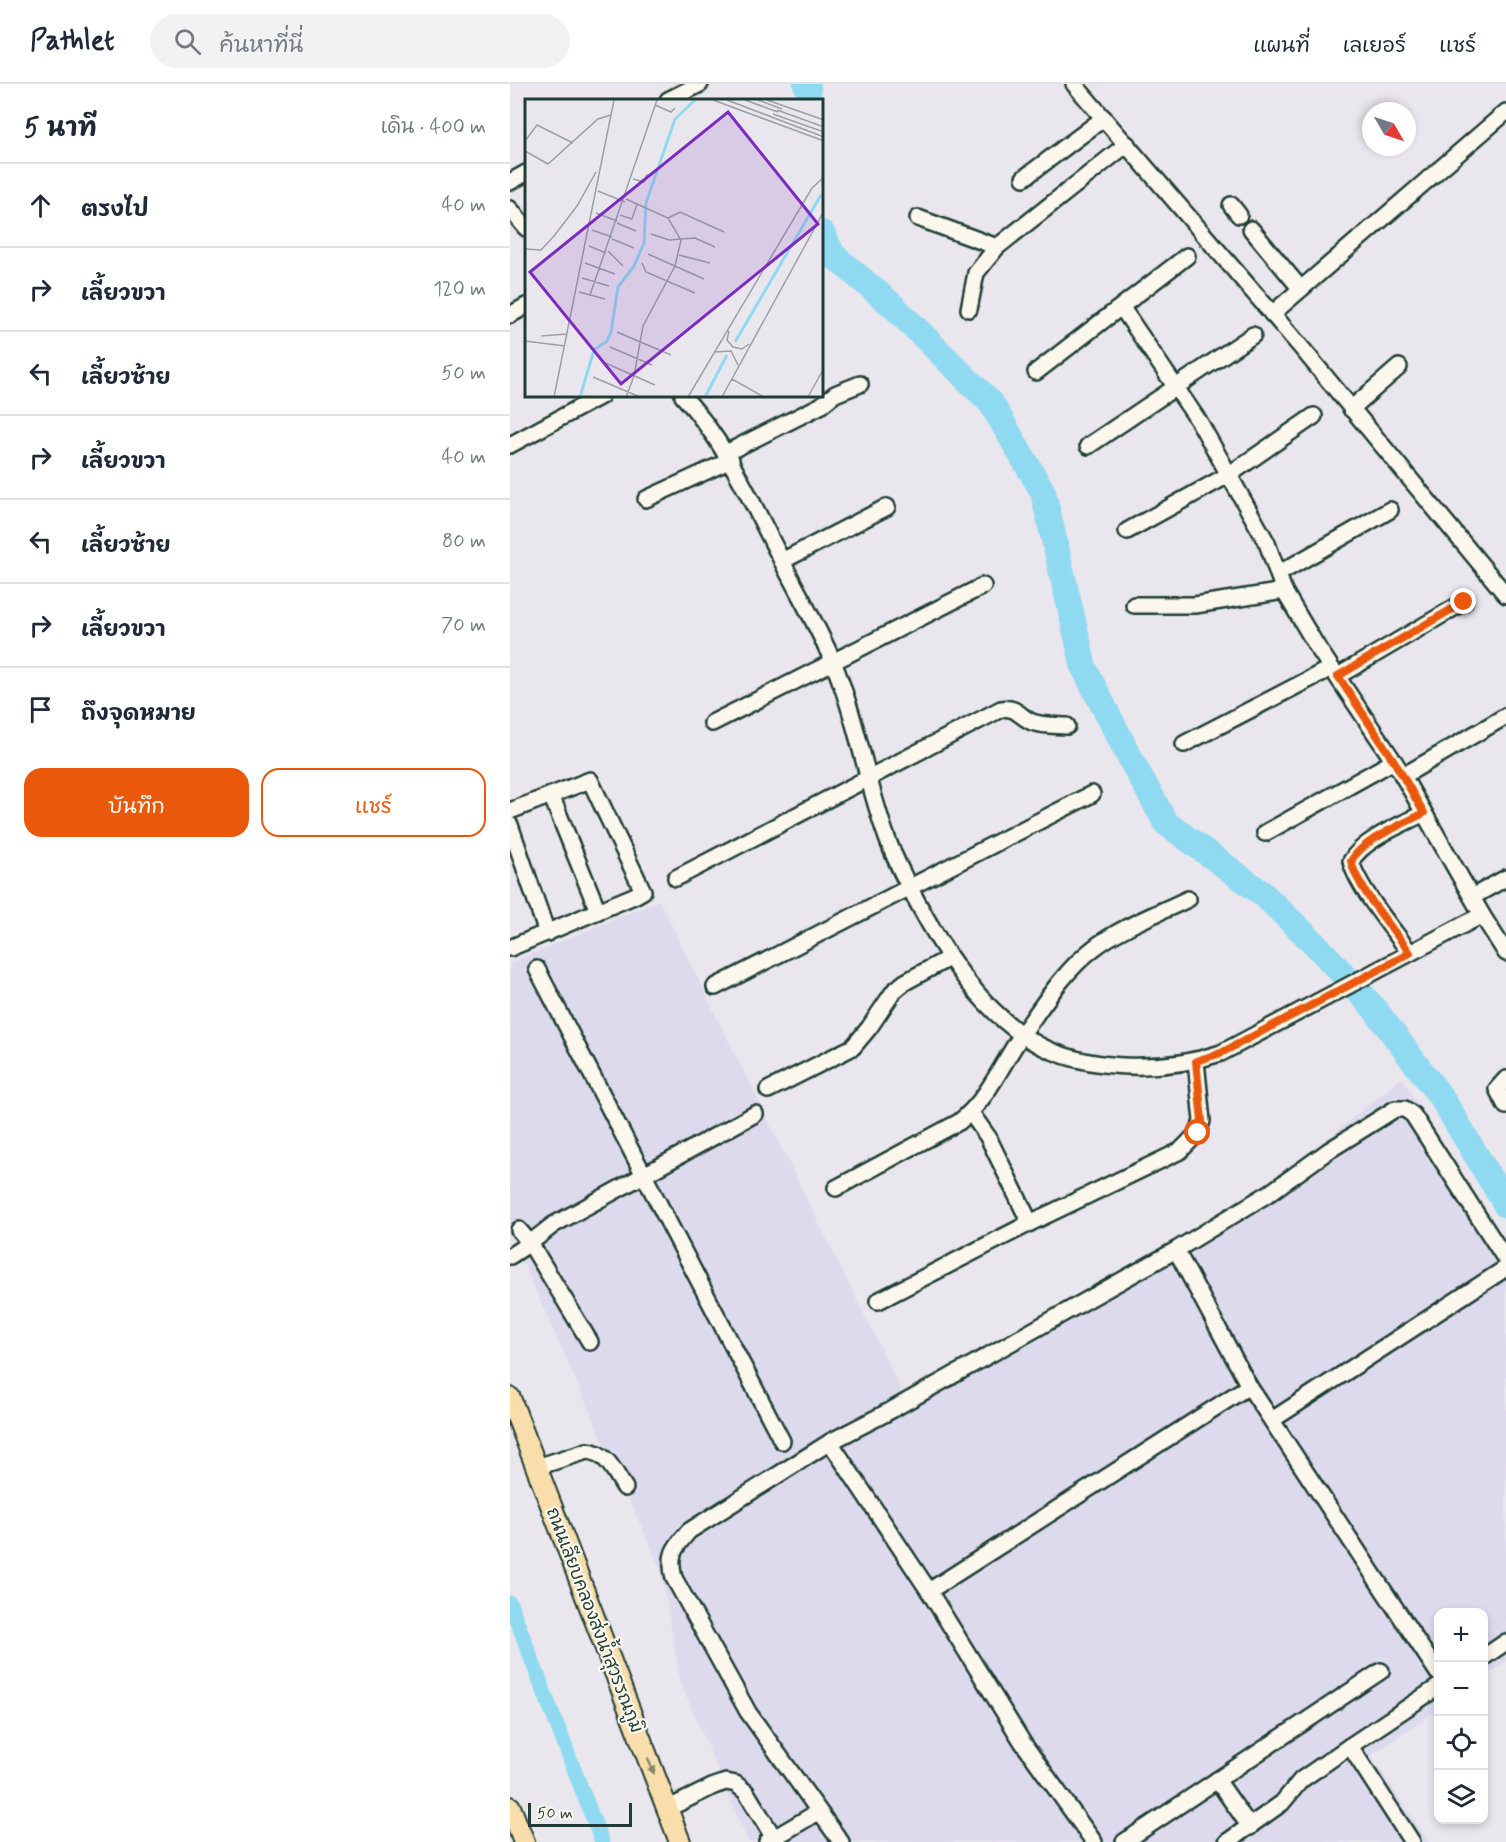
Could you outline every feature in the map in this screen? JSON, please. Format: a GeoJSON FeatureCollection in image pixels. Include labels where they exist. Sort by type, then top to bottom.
{"type":"FeatureCollection","features":[{"type":"Feature","properties":{"kind":"main road","name":"ถนนเลียบคลองส่งน้ำสุวรรณภูมิ"},"geometry":{"type":"LineString","coordinates":[[510,1398],[680,1842]]}},
{"type":"Feature","properties":{"kind":"main road"},"geometry":{"type":"LineString","coordinates":[[510,1807],[524,1842]]}},
{"type":"Feature","properties":{"kind":"street"},"geometry":{"type":"LineString","coordinates":[[670,99],[700,84]]}},
{"type":"Feature","properties":{"kind":"street"},"geometry":{"type":"LineString","coordinates":[[1074,84],[1272,314],[1506,595]]}},
{"type":"Feature","properties":{"kind":"street"},"geometry":{"type":"LineString","coordinates":[[1272,314],[1506,112]]}},
{"type":"Feature","properties":{"kind":"street"},"geometry":{"type":"LineString","coordinates":[[1024,178],[1104,118]]}},
{"type":"Feature","properties":{"kind":"street"},"geometry":{"type":"LineString","coordinates":[[969,309],[976,273],[997,247],[1127,144]]}},
{"type":"Feature","properties":{"kind":"street"},"geometry":{"type":"LineString","coordinates":[[510,182],[525,174]]}},
{"type":"Feature","properties":{"kind":"street"},"geometry":{"type":"LineString","coordinates":[[510,209],[525,227]]}},
{"type":"Feature","properties":{"kind":"street"},"geometry":{"type":"LineString","coordinates":[[918,218],[997,247]]}},
{"type":"Feature","properties":{"kind":"street"},"geometry":{"type":"LineString","coordinates":[[1251,229],[1300,288]]}},
{"type":"Feature","properties":{"kind":"street"},"geometry":{"type":"LineString","coordinates":[[1036,372],[1187,256]]}},
{"type":"Feature","properties":{"kind":"street"},"geometry":{"type":"LineString","coordinates":[[510,315],[525,307]]}},
{"type":"Feature","properties":{"kind":"street"},"geometry":{"type":"LineString","coordinates":[[1122,308],[1200,423],[1267,543],[1284,591],[1394,761],[1506,953]]}},
{"type":"Feature","properties":{"kind":"street"},"geometry":{"type":"LineString","coordinates":[[1088,446],[1253,335]]}},
{"type":"Feature","properties":{"kind":"street"},"geometry":{"type":"LineString","coordinates":[[1351,409],[1400,367]]}},
{"type":"Feature","properties":{"kind":"street"},"geometry":{"type":"LineString","coordinates":[[646,499],[820,406],[835,394],[860,384]]}},
{"type":"Feature","properties":{"kind":"street"},"geometry":{"type":"LineString","coordinates":[[510,445],[597,398]]}},
{"type":"Feature","properties":{"kind":"street"},"geometry":{"type":"LineString","coordinates":[[685,398],[711,428],[728,456],[832,661],[846,697],[888,840],[908,887],[949,958],[975,992],[1022,1035],[1068,1056],[1114,1066],[1143,1067],[1196,1061],[1221,1053],[1482,915]]}},
{"type":"Feature","properties":{"kind":"street"},"geometry":{"type":"LineString","coordinates":[[1127,531],[1230,474],[1314,416]]}},
{"type":"Feature","properties":{"kind":"street"},"geometry":{"type":"LineString","coordinates":[[782,561],[887,507]]}},
{"type":"Feature","properties":{"kind":"street"},"geometry":{"type":"LineString","coordinates":[[1278,574],[1390,510]]}},
{"type":"Feature","properties":{"kind":"street"},"geometry":{"type":"LineString","coordinates":[[712,723],[983,586]]}},
{"type":"Feature","properties":{"kind":"street"},"geometry":{"type":"LineString","coordinates":[[1134,605],[1195,605],[1284,591]]}},
{"type":"Feature","properties":{"kind":"street"},"geometry":{"type":"LineString","coordinates":[[1184,744],[1335,672],[1464,602]]}},
{"type":"Feature","properties":{"kind":"street"},"geometry":{"type":"LineString","coordinates":[[676,878],[1001,709],[1008,707],[1032,722],[1066,726]]}},
{"type":"Feature","properties":{"kind":"street"},"geometry":{"type":"LineString","coordinates":[[1403,776],[1506,716]]}},
{"type":"Feature","properties":{"kind":"street"},"geometry":{"type":"LineString","coordinates":[[1265,833],[1394,761]]}},
{"type":"Feature","properties":{"kind":"street"},"geometry":{"type":"LineString","coordinates":[[510,811],[590,780],[643,891],[510,948]]}},
{"type":"Feature","properties":{"kind":"street"},"geometry":{"type":"LineString","coordinates":[[715,987],[1092,794]]}},
{"type":"Feature","properties":{"kind":"street"},"geometry":{"type":"LineString","coordinates":[[551,795],[598,911]]}},
{"type":"Feature","properties":{"kind":"street"},"geometry":{"type":"LineString","coordinates":[[1410,953],[1365,891],[1352,868],[1351,861],[1365,845],[1424,813]]}},
{"type":"Feature","properties":{"kind":"street"},"geometry":{"type":"LineString","coordinates":[[510,825],[547,933]]}},
{"type":"Feature","properties":{"kind":"street"},"geometry":{"type":"LineString","coordinates":[[1472,897],[1506,878]]}},
{"type":"Feature","properties":{"kind":"street"},"geometry":{"type":"LineString","coordinates":[[836,1188],[959,1122],[971,1113],[1022,1035],[1074,965],[1114,936],[1188,899]]}},
{"type":"Feature","properties":{"kind":"street"},"geometry":{"type":"LineString","coordinates":[[768,1090],[853,1047],[904,982],[949,958]]}},
{"type":"Feature","properties":{"kind":"street"},"geometry":{"type":"LineString","coordinates":[[537,969],[782,1441]]}},
{"type":"Feature","properties":{"kind":"street"},"geometry":{"type":"LineString","coordinates":[[878,1301],[1030,1223],[1180,1151],[1198,1133],[1202,1121],[1196,1061]]}},
{"type":"Feature","properties":{"kind":"street"},"geometry":{"type":"LineString","coordinates":[[1506,1079],[1497,1089],[1506,1106]]}},
{"type":"Feature","properties":{"kind":"street"},"geometry":{"type":"LineString","coordinates":[[841,1842],[748,1712],[674,1578],[671,1557],[674,1549],[689,1531],[830,1442],[886,1413],[1176,1250],[1270,1192],[1328,1151],[1395,1109],[1405,1109],[1419,1122],[1506,1260]]}},
{"type":"Feature","properties":{"kind":"street"},"geometry":{"type":"LineString","coordinates":[[971,1113],[988,1137],[1030,1223]]}},
{"type":"Feature","properties":{"kind":"street"},"geometry":{"type":"LineString","coordinates":[[510,1256],[554,1225],[755,1114]]}},
{"type":"Feature","properties":{"kind":"street"},"geometry":{"type":"LineString","coordinates":[[514,1230],[554,1225]]}},
{"type":"Feature","properties":{"kind":"street"},"geometry":{"type":"LineString","coordinates":[[514,1230],[530,1244],[590,1342]]}},
{"type":"Feature","properties":{"kind":"street"},"geometry":{"type":"LineString","coordinates":[[1176,1250],[1249,1386],[1434,1667]]}},
{"type":"Feature","properties":{"kind":"street"},"geometry":{"type":"LineString","coordinates":[[1272,1420],[1506,1268]]}},
{"type":"Feature","properties":{"kind":"street"},"geometry":{"type":"LineString","coordinates":[[929,1591],[1249,1386]]}},
{"type":"Feature","properties":{"kind":"street"},"geometry":{"type":"LineString","coordinates":[[830,1442],[929,1591],[1023,1743],[1094,1842]]}},
{"type":"Feature","properties":{"kind":"street"},"geometry":{"type":"LineString","coordinates":[[537,1467],[587,1451],[596,1451],[604,1457],[625,1488]]}},
{"type":"Feature","properties":{"kind":"street"},"geometry":{"type":"LineString","coordinates":[[1488,1655],[1505,1646]]}},
{"type":"Feature","properties":{"kind":"street"},"geometry":{"type":"LineString","coordinates":[[1124,1842],[1381,1671]]}},
{"type":"Feature","properties":{"kind":"street"},"geometry":{"type":"LineString","coordinates":[[1227,1842],[1282,1803],[1301,1780],[1434,1690]]}},
{"type":"Feature","properties":{"kind":"street"},"geometry":{"type":"LineString","coordinates":[[1350,1746],[1412,1842]]}},
{"type":"Feature","properties":{"kind":"street"},"geometry":{"type":"LineString","coordinates":[[1217,1780],[1250,1827]]}},
{"type":"Feature","properties":{"kind":"street"},"geometry":{"type":"LineString","coordinates":[[667,1809],[714,1786],[726,1782],[736,1784],[746,1792],[771,1840],[818,1812]]}},
{"type":"Feature","properties":{"kind":"shaded area"},"geometry":{"type":"Polygon","coordinates":[[[659,900],[903,1393],[1150,1258],[1282,1175],[1402,1078],[1506,1246],[1506,1662],[1488,1674],[1488,1608],[1434,1608],[1434,1712],[1371,1756],[1429,1842],[748,1842],[680,1681],[661,1570],[510,1234],[510,963],[659,900]]]}},
{"type":"Feature","properties":{"kind":"waterway"},"geometry":{"type":"LineString","coordinates":[[806,84],[809,99]]}},
{"type":"Feature","properties":{"kind":"waterway"},"geometry":{"type":"LineString","coordinates":[[824,237],[833,255],[892,305],[991,403],[1043,492],[1084,668],[1166,823],[1263,894],[1317,946],[1373,1007],[1443,1100],[1506,1205]]}},
{"type":"Feature","properties":{"kind":"waterway"},"geometry":{"type":"LineString","coordinates":[[510,1603],[602,1842]]}},
{"type":"Feature","properties":{"kind":"route"},"geometry":{"type":"LineString","coordinates":[[1198,1133],[1202,1121],[1196,1061],[1221,1053],[1410,953],[1365,891],[1352,868],[1351,861],[1365,845],[1424,813],[1394,761],[1338,676],[1464,602]]}}]}
